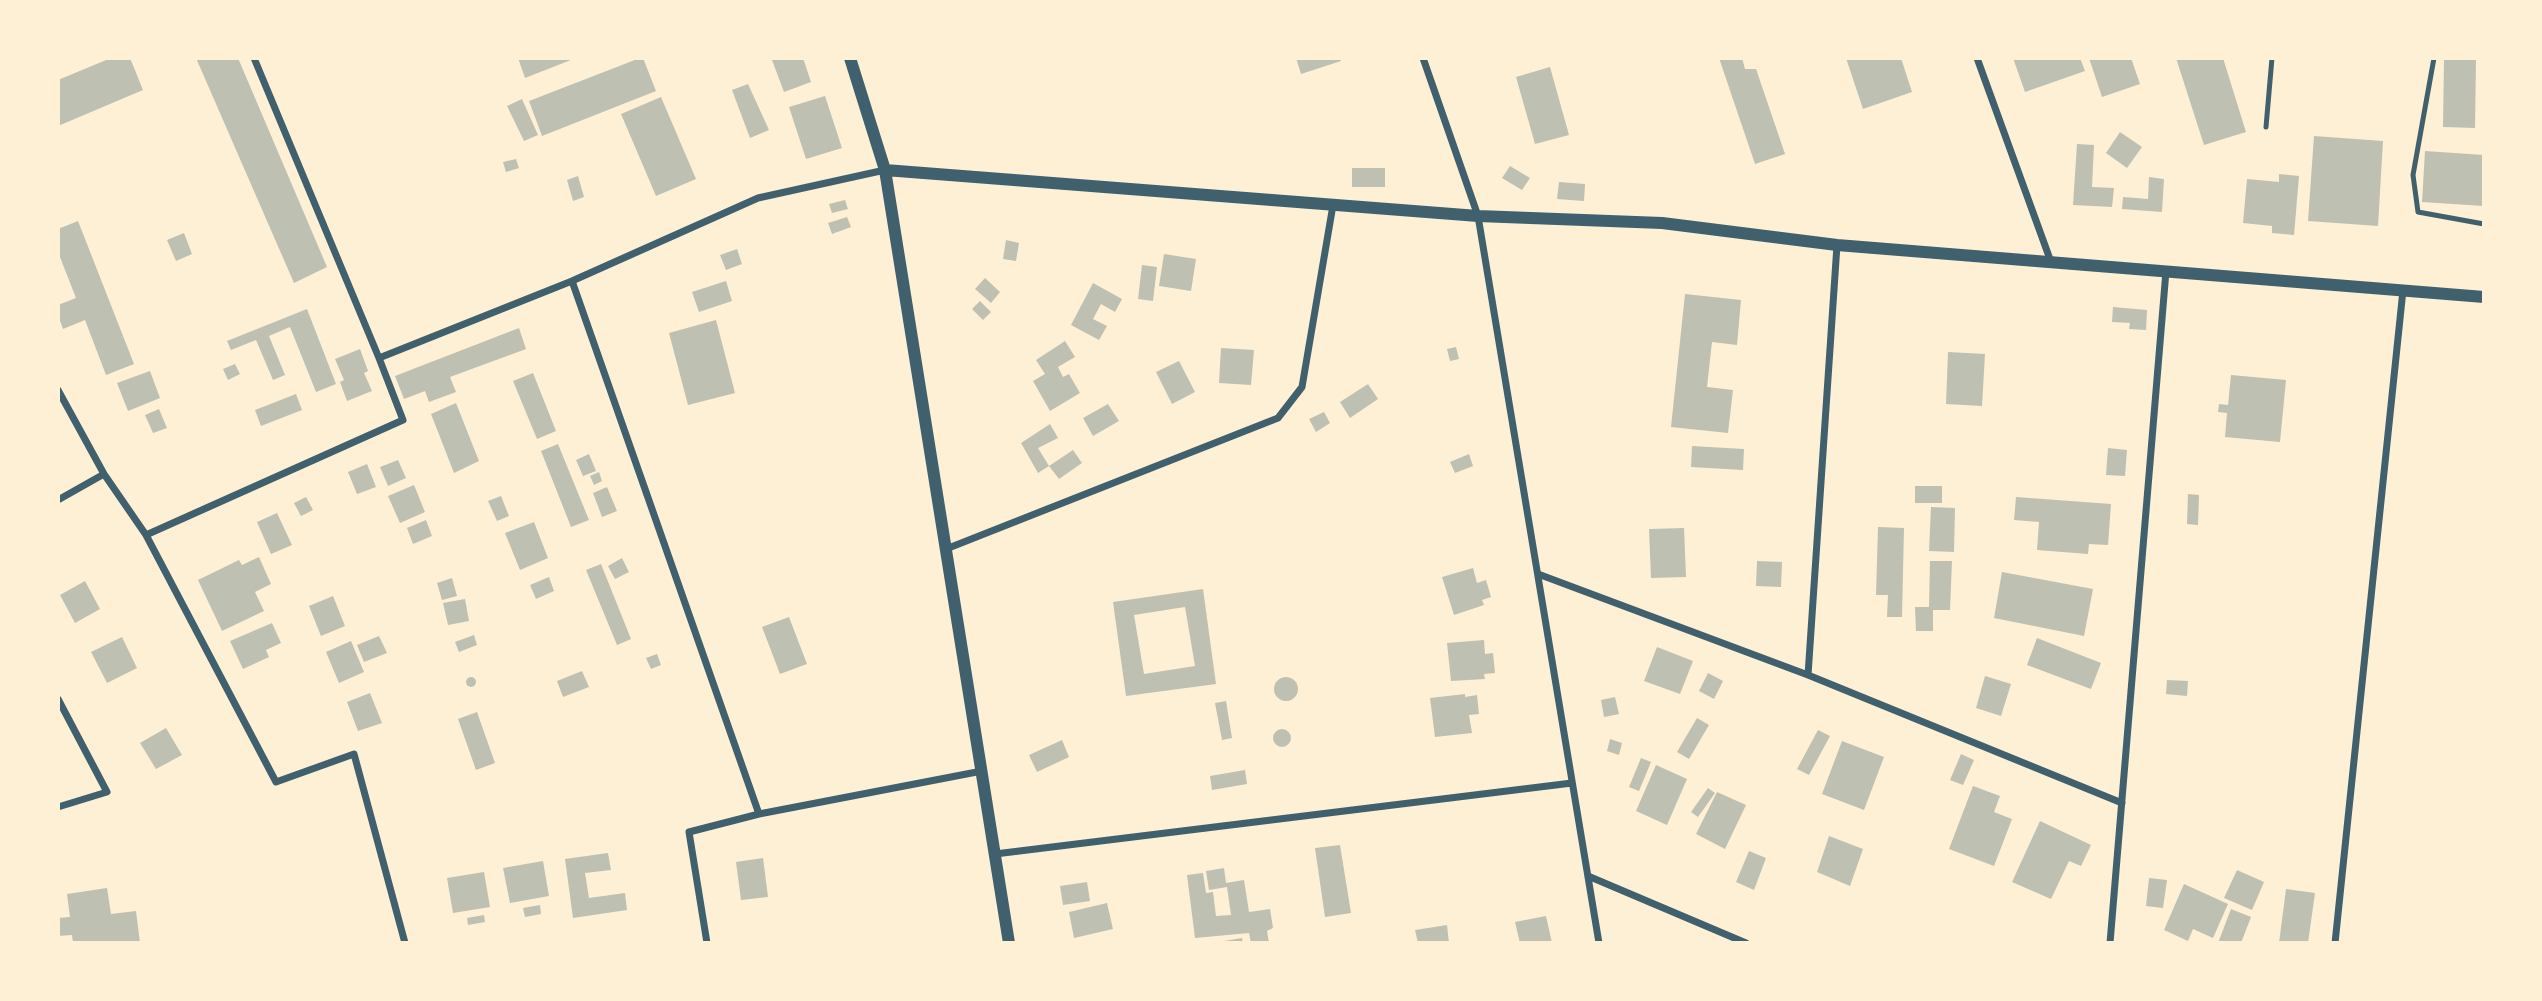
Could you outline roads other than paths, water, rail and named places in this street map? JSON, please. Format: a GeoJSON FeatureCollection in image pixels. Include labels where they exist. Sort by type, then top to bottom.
{"type":"FeatureCollection","features":[{"type":"Feature","properties":{"kind":"street"},"geometry":{"type":"LineString","coordinates":[[146,535],[403,420],[254,58]]}},
{"type":"Feature","properties":{"kind":"street"},"geometry":{"type":"LineString","coordinates":[[850,58],[885,170],[1009,943]]}},
{"type":"Feature","properties":{"kind":"street"},"geometry":{"type":"LineString","coordinates":[[1423,58],[1478,216],[1599,943]]}},
{"type":"Feature","properties":{"kind":"street"},"geometry":{"type":"LineString","coordinates":[[1977,58],[2051,262]]}},
{"type":"Feature","properties":{"kind":"street"},"geometry":{"type":"LineString","coordinates":[[379,358],[572,281],[758,198],[885,170],[1478,216],[1662,223],[1837,245],[2484,297]]}},
{"type":"Feature","properties":{"kind":"street"},"geometry":{"type":"LineString","coordinates":[[946,548],[1278,418],[1302,387],[1333,205]]}},
{"type":"Feature","properties":{"kind":"street"},"geometry":{"type":"LineString","coordinates":[[1808,675],[1837,245]]}},
{"type":"Feature","properties":{"kind":"street"},"geometry":{"type":"LineString","coordinates":[[2110,943],[2166,271]]}},
{"type":"Feature","properties":{"kind":"street"},"geometry":{"type":"LineString","coordinates":[[572,281],[759,814]]}},
{"type":"Feature","properties":{"kind":"street"},"geometry":{"type":"LineString","coordinates":[[2335,943],[2403,290]]}},
{"type":"Feature","properties":{"kind":"street"},"geometry":{"type":"LineString","coordinates":[[58,390],[104,474],[146,535],[276,782],[354,754],[405,943]]}},
{"type":"Feature","properties":{"kind":"street"},"geometry":{"type":"LineString","coordinates":[[58,500],[104,474]]}},
{"type":"Feature","properties":{"kind":"street"},"geometry":{"type":"LineString","coordinates":[[1538,574],[1808,675],[2122,803]]}},
{"type":"Feature","properties":{"kind":"street"},"geometry":{"type":"LineString","coordinates":[[58,699],[61,714],[107,792],[58,807]]}},
{"type":"Feature","properties":{"kind":"street"},"geometry":{"type":"LineString","coordinates":[[707,943],[689,832],[759,814],[982,771]]}},
{"type":"Feature","properties":{"kind":"street"},"geometry":{"type":"LineString","coordinates":[[995,854],[1572,783]]}},
{"type":"Feature","properties":{"kind":"street"},"geometry":{"type":"LineString","coordinates":[[1588,876],[1746,943]]}},
{"type":"Feature","properties":{"kind":"lane"},"geometry":{"type":"LineString","coordinates":[[2266,128],[2272,58]]}},
{"type":"Feature","properties":{"kind":"lane"},"geometry":{"type":"LineString","coordinates":[[2434,58],[2413,176],[2418,212],[2484,223]]}}]}
